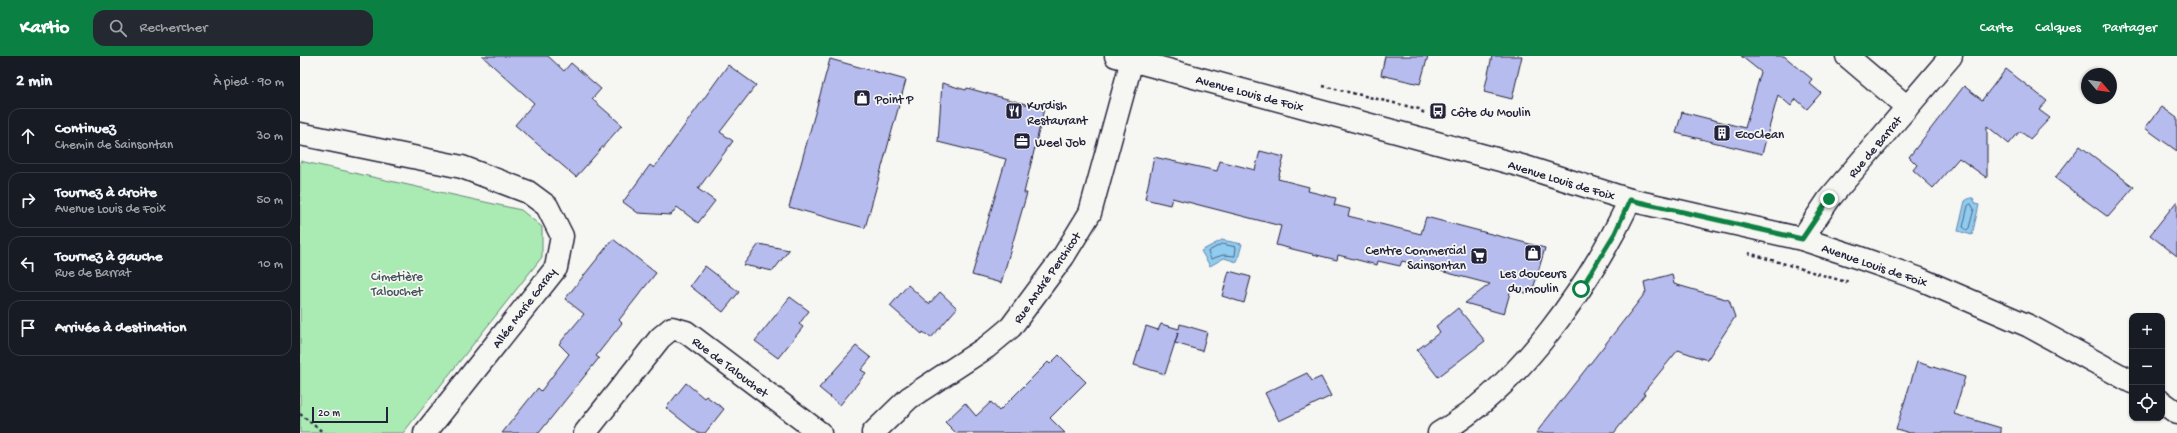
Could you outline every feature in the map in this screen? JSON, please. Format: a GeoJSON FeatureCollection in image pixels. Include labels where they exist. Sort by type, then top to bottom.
{"type":"FeatureCollection","features":[{"type":"Feature","properties":{"kind":"street"},"geometry":{"type":"LineString","coordinates":[[1847,56],[1907,108]]}},
{"type":"Feature","properties":{"kind":"street","name":"Rue de Barrat"},"geometry":{"type":"LineString","coordinates":[[1802,239],[1825,204],[1951,56]]}},
{"type":"Feature","properties":{"kind":"street","name":"Avenue Louis de Foix"},"geometry":{"type":"LineString","coordinates":[[1124,58],[1522,166],[1630,200],[1802,239],[1920,279],[1988,308],[2029,326],[2129,380]]}},
{"type":"Feature","properties":{"kind":"street","name":"Rue André Perchicot"},"geometry":{"type":"LineString","coordinates":[[872,433],[909,398],[987,347],[1011,327],[1063,257],[1090,213],[1124,58]]}},
{"type":"Feature","properties":{"kind":"street","name":"Allée Marie Garay"},"geometry":{"type":"LineString","coordinates":[[300,134],[462,167],[528,192],[547,206],[562,236],[556,268],[425,433]]}},
{"type":"Feature","properties":{"kind":"street"},"geometry":{"type":"LineString","coordinates":[[1439,433],[1490,397],[1527,358],[1581,289],[1615,233],[1630,200]]}},
{"type":"Feature","properties":{"kind":"street","name":"Rue de Talouchet"},"geometry":{"type":"LineString","coordinates":[[585,433],[660,338],[672,328],[686,332],[820,433]]}},
{"type":"Feature","properties":{"kind":"path"},"geometry":{"type":"LineString","coordinates":[[300,414],[324,433]]}},
{"type":"Feature","properties":{"kind":"green space","name":"Cimetière Talouchet"},"geometry":{"type":"Polygon","coordinates":[[[300,161],[521,210],[542,227],[542,257],[403,433],[300,433],[300,161]]]}},
{"type":"Feature","properties":{"kind":"water"},"geometry":{"type":"Polygon","coordinates":[[[1973,198],[1976,204],[1979,205],[1972,235],[1958,231],[1965,201],[1973,198]]]}},
{"type":"Feature","properties":{"kind":"water"},"geometry":{"type":"Polygon","coordinates":[[[1222,240],[1242,244],[1237,262],[1224,258],[1210,266],[1201,251],[1222,240]]]}},
{"type":"Feature","properties":{"kind":"building"},"geometry":{"type":"Polygon","coordinates":[[[482,56],[548,56],[564,71],[571,63],[601,89],[592,99],[622,125],[576,177],[515,125],[534,103],[482,56]]]}},
{"type":"Feature","properties":{"kind":"building"},"geometry":{"type":"Polygon","coordinates":[[[1385,56],[1428,56],[1420,84],[1381,75],[1385,56]]]}},
{"type":"Feature","properties":{"kind":"building"},"geometry":{"type":"Polygon","coordinates":[[[1492,56],[1522,56],[1512,99],[1484,92],[1492,56]]]}},
{"type":"Feature","properties":{"kind":"building"},"geometry":{"type":"Polygon","coordinates":[[[1741,56],[1784,56],[1812,79],[1809,83],[1821,93],[1807,109],[1796,99],[1791,106],[1778,95],[1762,154],[1676,133],[1682,112],[1745,128],[1761,72],[1741,56]]]}},
{"type":"Feature","properties":{"kind":"building"},"geometry":{"type":"Polygon","coordinates":[[[830,59],[906,80],[865,228],[789,207],[830,59]]]}},
{"type":"Feature","properties":{"kind":"building"},"geometry":{"type":"Polygon","coordinates":[[[728,65],[756,85],[720,132],[733,141],[698,189],[715,201],[698,223],[677,207],[671,215],[638,213],[623,202],[650,165],[654,168],[728,65]]]}},
{"type":"Feature","properties":{"kind":"building"},"geometry":{"type":"Polygon","coordinates":[[[2006,69],[2047,101],[2039,110],[2050,118],[2030,139],[2020,131],[2009,144],[1987,126],[1987,178],[1959,158],[1933,188],[1913,170],[1917,165],[1909,157],[1964,86],[1982,100],[2006,69]]]}},
{"type":"Feature","properties":{"kind":"building"},"geometry":{"type":"Polygon","coordinates":[[[942,83],[966,90],[967,88],[1044,109],[1024,193],[1027,193],[1001,283],[972,275],[1006,159],[938,142],[942,83]]]}},
{"type":"Feature","properties":{"kind":"building"},"geometry":{"type":"Polygon","coordinates":[[[2162,107],[2177,118],[2177,151],[2145,128],[2162,107]]]}},
{"type":"Feature","properties":{"kind":"building"},"geometry":{"type":"Polygon","coordinates":[[[2080,146],[2134,187],[2108,217],[2055,178],[2080,146]]]}},
{"type":"Feature","properties":{"kind":"building"},"geometry":{"type":"Polygon","coordinates":[[[1260,151],[1284,157],[1278,179],[1309,187],[1308,191],[1336,198],[1334,205],[1350,209],[1348,216],[1421,234],[1426,217],[1545,248],[1534,286],[1526,293],[1511,289],[1504,314],[1465,303],[1490,284],[1402,261],[1400,266],[1378,261],[1377,265],[1338,255],[1337,260],[1276,245],[1281,226],[1172,198],[1170,205],[1145,199],[1154,157],[1217,171],[1220,161],[1255,170],[1260,151]]]}},
{"type":"Feature","properties":{"kind":"building"},"geometry":{"type":"Polygon","coordinates":[[[2177,201],[2177,256],[2150,235],[2177,201]]]}},
{"type":"Feature","properties":{"kind":"building"},"geometry":{"type":"Polygon","coordinates":[[[613,239],[656,273],[619,320],[622,323],[596,356],[599,358],[539,433],[502,433],[538,388],[541,391],[569,354],[559,344],[584,314],[565,299],[613,239]]]}},
{"type":"Feature","properties":{"kind":"building"},"geometry":{"type":"Polygon","coordinates":[[[759,244],[789,250],[773,271],[743,265],[759,244]]]}},
{"type":"Feature","properties":{"kind":"building"},"geometry":{"type":"Polygon","coordinates":[[[705,266],[739,292],[723,312],[690,286],[705,266]]]}},
{"type":"Feature","properties":{"kind":"building"},"geometry":{"type":"Polygon","coordinates":[[[1229,271],[1251,277],[1244,303],[1222,296],[1229,271]]]}},
{"type":"Feature","properties":{"kind":"building"},"geometry":{"type":"Polygon","coordinates":[[[1672,274],[1674,284],[1729,300],[1735,317],[1707,360],[1678,350],[1643,393],[1645,394],[1614,433],[1536,433],[1646,292],[1644,282],[1672,274]]]}},
{"type":"Feature","properties":{"kind":"building"},"geometry":{"type":"Polygon","coordinates":[[[908,285],[929,304],[940,292],[957,308],[931,338],[923,332],[922,334],[890,306],[908,285]]]}},
{"type":"Feature","properties":{"kind":"building"},"geometry":{"type":"Polygon","coordinates":[[[790,297],[809,311],[799,324],[803,327],[778,358],[755,341],[790,297]]]}},
{"type":"Feature","properties":{"kind":"building"},"geometry":{"type":"Polygon","coordinates":[[[1458,308],[1485,341],[1438,377],[1417,350],[1440,332],[1436,326],[1458,308]]]}},
{"type":"Feature","properties":{"kind":"building"},"geometry":{"type":"Polygon","coordinates":[[[1161,324],[1179,329],[1180,324],[1207,332],[1202,351],[1175,343],[1178,333],[1165,374],[1134,365],[1146,326],[1158,330],[1161,324]]]}},
{"type":"Feature","properties":{"kind":"building"},"geometry":{"type":"Polygon","coordinates":[[[856,346],[871,358],[861,370],[866,373],[840,405],[819,388],[856,346]]]}},
{"type":"Feature","properties":{"kind":"building"},"geometry":{"type":"Polygon","coordinates":[[[1059,355],[1086,382],[1050,418],[1065,433],[956,433],[945,422],[965,403],[976,416],[991,402],[999,411],[1048,362],[1050,364],[1059,355]]]}},
{"type":"Feature","properties":{"kind":"building"},"geometry":{"type":"Polygon","coordinates":[[[1917,362],[1965,377],[1954,414],[2001,428],[2001,433],[1910,433],[1896,429],[1917,362]]]}},
{"type":"Feature","properties":{"kind":"building"},"geometry":{"type":"Polygon","coordinates":[[[1307,373],[1312,381],[1321,377],[1331,396],[1279,421],[1265,393],[1307,373]]]}},
{"type":"Feature","properties":{"kind":"building"},"geometry":{"type":"Polygon","coordinates":[[[686,383],[704,398],[706,396],[724,409],[705,433],[698,433],[666,408],[686,383]]]}},
{"type":"Feature","properties":{"kind":"place","name":"Point P"},"geometry":{"type":"Point","coordinates":[862,98]}},
{"type":"Feature","properties":{"kind":"place","name":"Kurdish Restaurant"},"geometry":{"type":"Point","coordinates":[1014,111]}},
{"type":"Feature","properties":{"kind":"place","name":"Côte du Moulin"},"geometry":{"type":"Point","coordinates":[1438,111]}},
{"type":"Feature","properties":{"kind":"place","name":"EcoClean"},"geometry":{"type":"Point","coordinates":[1722,133]}},
{"type":"Feature","properties":{"kind":"place","name":"Weel Job"},"geometry":{"type":"Point","coordinates":[1022,141]}},
{"type":"Feature","properties":{"kind":"place","name":"Les douceurs du moulin"},"geometry":{"type":"Point","coordinates":[1533,253]}},
{"type":"Feature","properties":{"kind":"place","name":"Centre Commercial Sainsontan"},"geometry":{"type":"Point","coordinates":[1479,256]}},
{"type":"Feature","properties":{"kind":"route"},"geometry":{"type":"LineString","coordinates":[[1581,289],[1615,233],[1630,200],[1802,239],[1816,215],[1829,199]]}}]}
